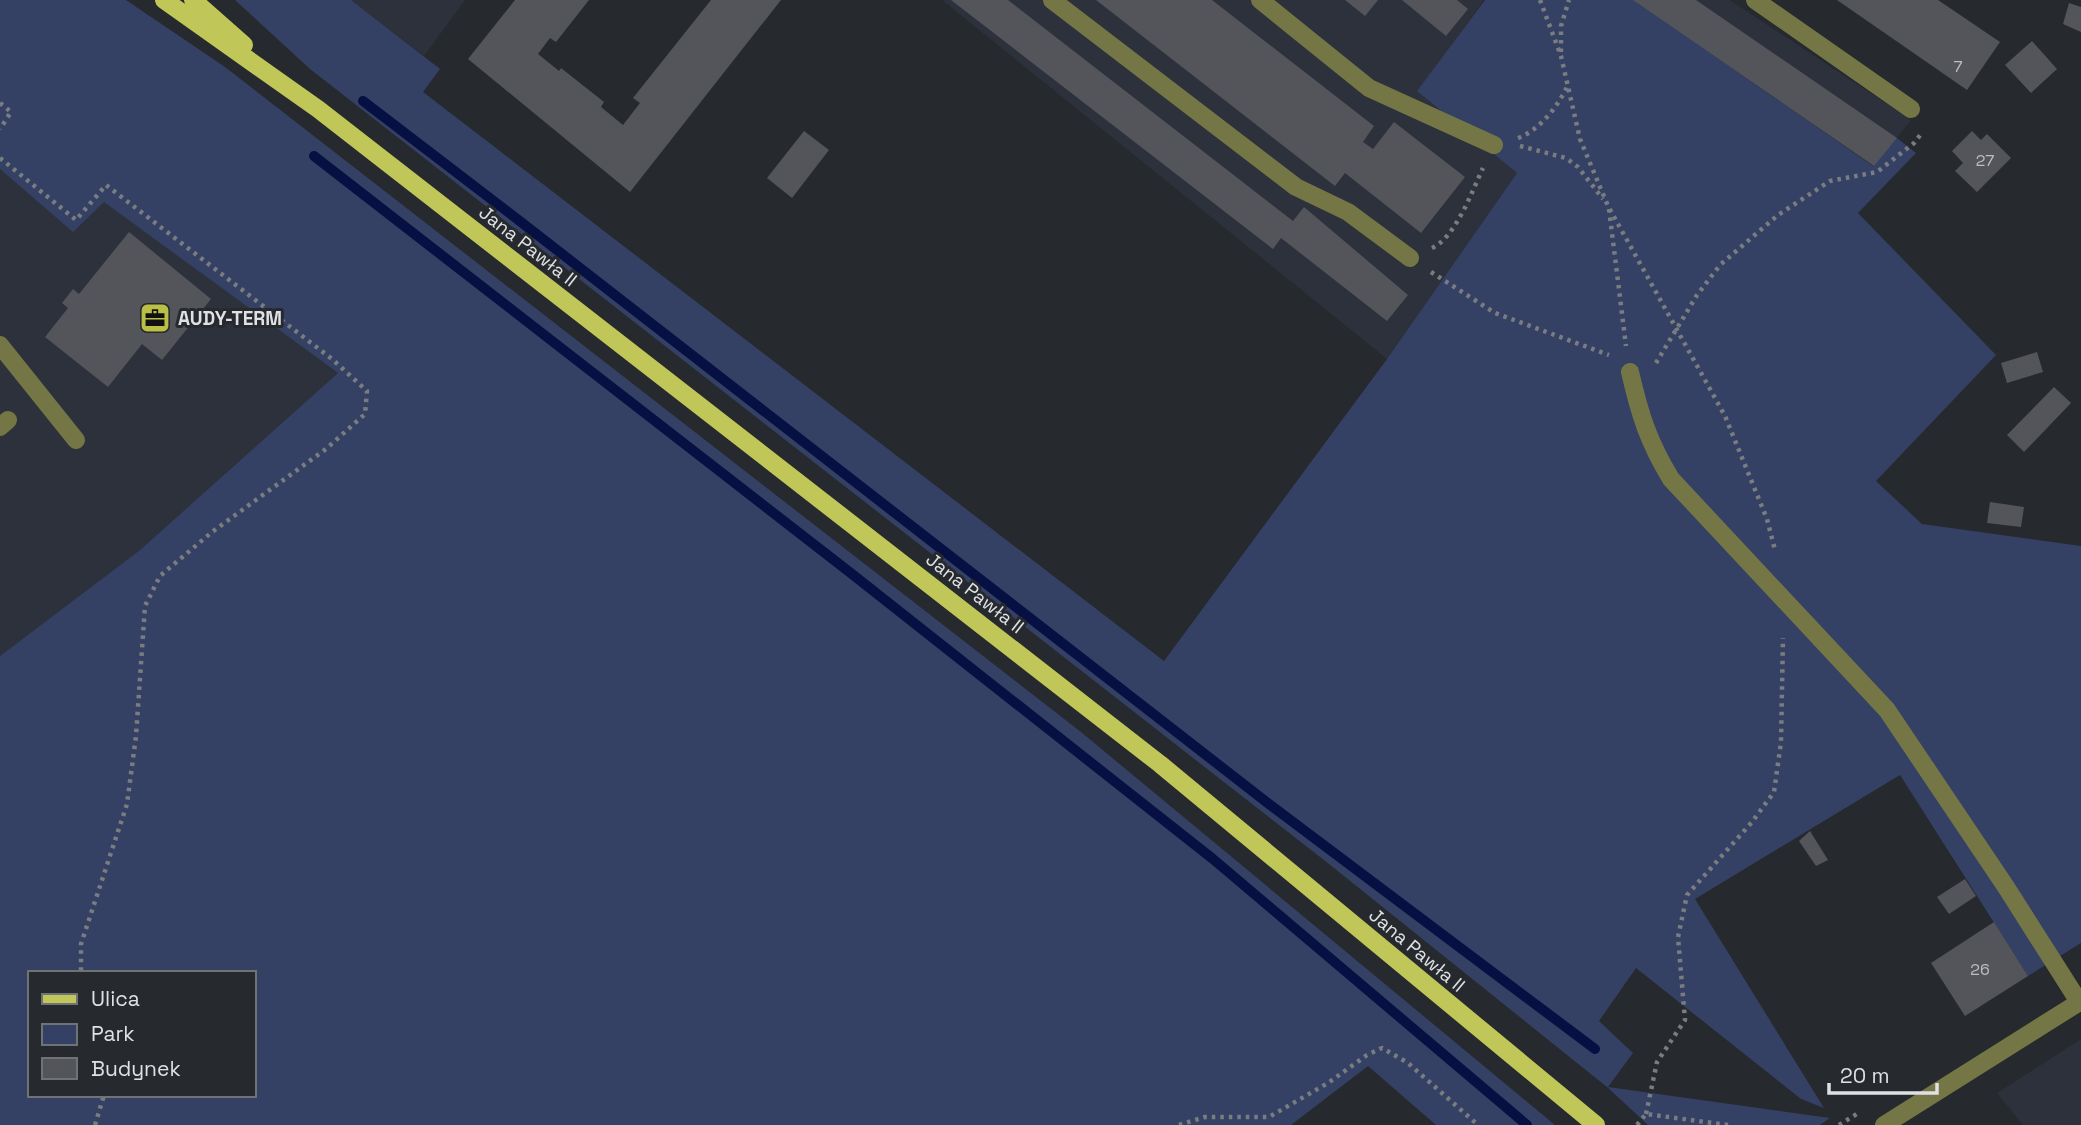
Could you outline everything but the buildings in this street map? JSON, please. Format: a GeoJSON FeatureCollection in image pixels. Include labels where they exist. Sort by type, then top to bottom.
{"type":"FeatureCollection","features":[{"type":"Feature","properties":{"kind":"main road","name":"Jana Pawła II"},"geometry":{"type":"LineString","coordinates":[[164,0],[318,109],[1160,764],[1596,1125]]}},
{"type":"Feature","properties":{"kind":"main road","name":"Jana Pawła II"},"geometry":{"type":"LineString","coordinates":[[193,0],[318,109]]}},
{"type":"Feature","properties":{"kind":"street"},"geometry":{"type":"LineString","coordinates":[[1052,0],[1296,187],[1348,212],[1410,258]]}},
{"type":"Feature","properties":{"kind":"street"},"geometry":{"type":"LineString","coordinates":[[1261,0],[1368,88],[1494,145]]}},
{"type":"Feature","properties":{"kind":"street"},"geometry":{"type":"LineString","coordinates":[[1755,0],[1911,109]]}},
{"type":"Feature","properties":{"kind":"street"},"geometry":{"type":"LineString","coordinates":[[0,345],[76,440]]}},
{"type":"Feature","properties":{"kind":"street"},"geometry":{"type":"LineString","coordinates":[[1630,372],[1639,410],[1654,450],[1671,479],[1887,710],[2007,887],[2080,1002],[1884,1125]]}},
{"type":"Feature","properties":{"kind":"path"},"geometry":{"type":"LineString","coordinates":[[1540,0],[1561,56],[1580,139],[1608,206],[1724,416],[1767,519],[1779,561],[1783,659],[1781,742],[1774,792],[1752,822],[1687,895],[1678,937],[1685,1020],[1657,1062],[1646,1114],[1637,1125]]}},
{"type":"Feature","properties":{"kind":"path"},"geometry":{"type":"LineString","coordinates":[[1561,56],[1561,26],[1569,0]]}},
{"type":"Feature","properties":{"kind":"path"},"geometry":{"type":"LineString","coordinates":[[1410,258],[1440,244],[1461,214],[1494,145],[1527,135],[1554,108],[1567,87]]}},
{"type":"Feature","properties":{"kind":"path"},"geometry":{"type":"LineString","coordinates":[[0,103],[11,112],[0,129]]}},
{"type":"Feature","properties":{"kind":"path"},"geometry":{"type":"LineString","coordinates":[[1639,410],[1652,369],[1697,295],[1720,265],[1778,215],[1830,181],[1877,173],[1914,143],[1920,134],[1922,121],[1911,109]]}},
{"type":"Feature","properties":{"kind":"path"},"geometry":{"type":"LineString","coordinates":[[1494,145],[1528,147],[1566,158],[1578,167],[1608,206],[1630,372]]}},
{"type":"Feature","properties":{"kind":"path"},"geometry":{"type":"LineString","coordinates":[[0,158],[76,220],[106,186],[332,359],[366,391],[365,414],[326,449],[212,533],[160,576],[145,606],[136,736],[127,804],[81,944],[81,971]]}},
{"type":"Feature","properties":{"kind":"path"},"geometry":{"type":"LineString","coordinates":[[1410,258],[1495,313],[1589,346],[1611,356],[1630,372]]}},
{"type":"Feature","properties":{"kind":"path"},"geometry":{"type":"LineString","coordinates":[[1179,1125],[1205,1117],[1269,1117],[1382,1048],[1408,1063],[1478,1125]]}},
{"type":"Feature","properties":{"kind":"path"},"geometry":{"type":"LineString","coordinates":[[94,1125],[103,1097]]}},
{"type":"Feature","properties":{"kind":"path"},"geometry":{"type":"LineString","coordinates":[[1646,1114],[1728,1125]]}},
{"type":"Feature","properties":{"kind":"shaded area"},"geometry":{"type":"Polygon","coordinates":[[[351,0],[465,0],[424,56],[351,0]]]}},
{"type":"Feature","properties":{"kind":"shaded area"},"geometry":{"type":"Polygon","coordinates":[[[942,0],[1484,0],[1418,91],[1517,173],[1387,359],[942,0]]]}},
{"type":"Feature","properties":{"kind":"shaded area"},"geometry":{"type":"Polygon","coordinates":[[[1634,0],[1730,0],[1911,120],[1874,166],[1634,0]]]}},
{"type":"Feature","properties":{"kind":"shaded area"},"geometry":{"type":"Polygon","coordinates":[[[0,169],[73,231],[104,201],[338,373],[140,550],[0,656],[0,169]]]}},
{"type":"Feature","properties":{"kind":"shaded area"},"geometry":{"type":"Polygon","coordinates":[[[2081,1039],[2081,1125],[2023,1125],[1997,1093],[2081,1039]]]}},
{"type":"Feature","properties":{"kind":"green space"},"geometry":{"type":"Polygon","coordinates":[[[0,0],[126,0],[225,67],[1081,732],[1555,1125],[1436,1125],[1368,1066],[1291,1125],[0,1125],[0,656],[140,550],[338,373],[104,202],[73,232],[0,169],[0,0]]]}},
{"type":"Feature","properties":{"kind":"green space"},"geometry":{"type":"Polygon","coordinates":[[[235,0],[351,0],[440,69],[423,92],[1164,661],[1387,359],[1517,173],[1417,91],[1485,0],[1634,0],[1873,166],[1897,138],[1916,153],[1858,213],[1996,355],[1876,481],[1922,524],[2081,546],[2081,943],[2028,976],[1900,775],[1695,899],[1824,1108],[1801,1099],[1636,968],[1599,1021],[1633,1053],[1608,1087],[1830,1118],[1820,1125],[1648,1125],[1607,1087],[1329,864],[310,69],[235,0]]]}},
{"type":"Feature","properties":{"kind":"waterway"},"geometry":{"type":"LineString","coordinates":[[363,101],[1269,804],[1595,1049]]}},
{"type":"Feature","properties":{"kind":"waterway"},"geometry":{"type":"LineString","coordinates":[[314,156],[852,574],[1213,859],[1527,1125]]}},
{"type":"Feature","properties":{"kind":"place","name":"AUDY-TERM"},"geometry":{"type":"Point","coordinates":[155,318]}}]}
